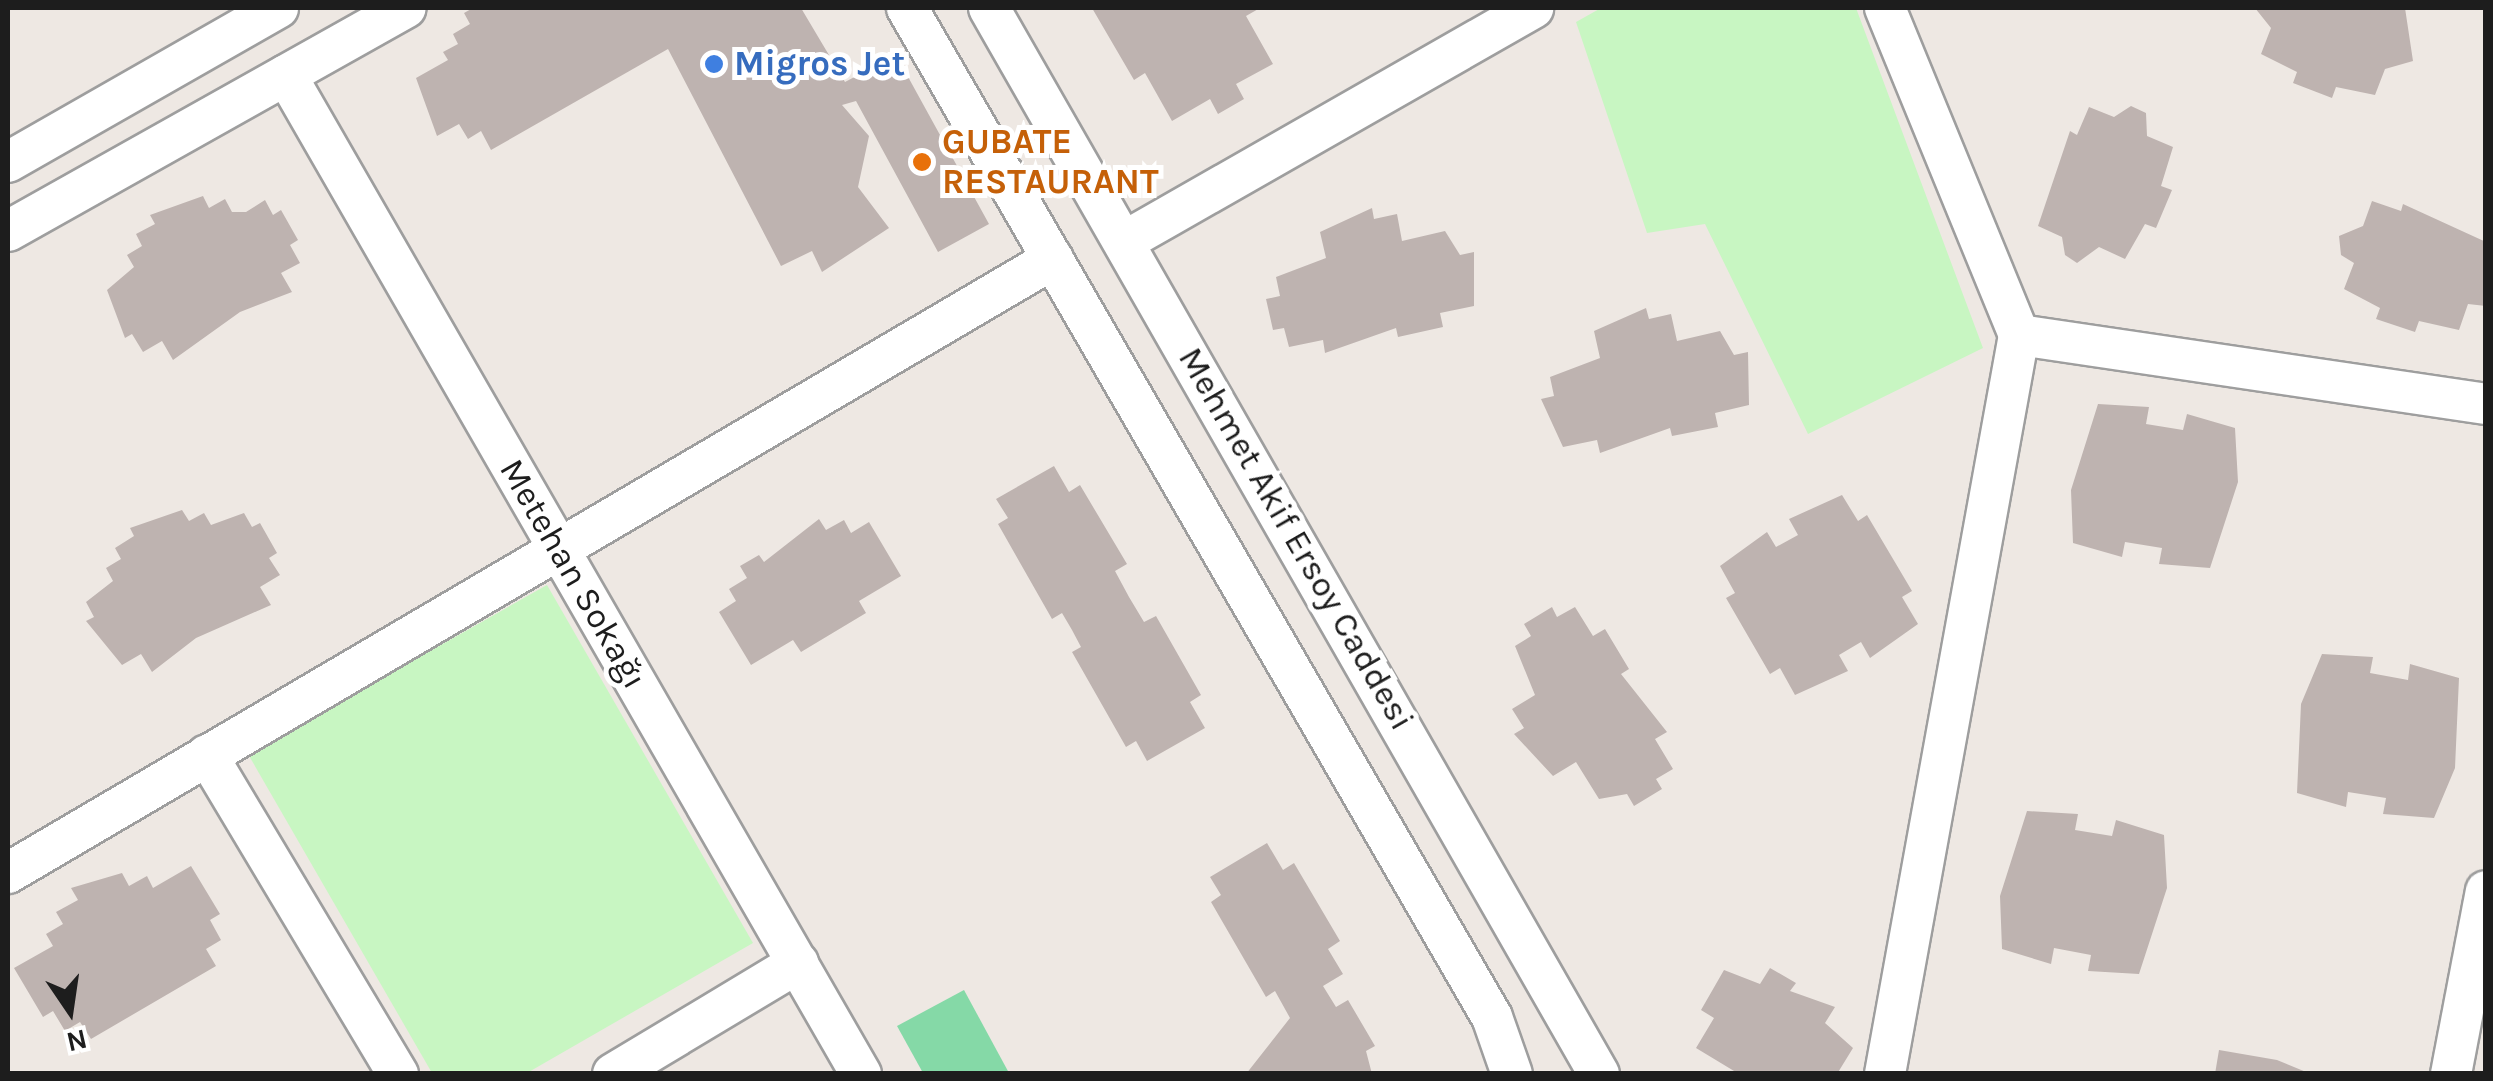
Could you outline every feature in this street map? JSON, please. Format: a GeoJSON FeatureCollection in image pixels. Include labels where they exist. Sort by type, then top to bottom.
{"type":"FeatureCollection","features":[{"type":"Feature","properties":{"kind":"street"},"geometry":{"type":"LineString","coordinates":[[8,231],[406,8]]}},
{"type":"Feature","properties":{"kind":"street","name":"Mehmet Akif Ersoy Caddesi"},"geometry":{"type":"LineString","coordinates":[[907,8],[1492,1017],[1512,1074]]}},
{"type":"Feature","properties":{"kind":"street","name":"Mehmet Akif Ersoy Caddesi"},"geometry":{"type":"LineString","coordinates":[[989,8],[1599,1074]]}},
{"type":"Feature","properties":{"kind":"street"},"geometry":{"type":"LineString","coordinates":[[1125,242],[1533,8]]}},
{"type":"Feature","properties":{"kind":"street"},"geometry":{"type":"LineString","coordinates":[[1885,8],[2018,336],[1886,1074]]}},
{"type":"Feature","properties":{"kind":"street"},"geometry":{"type":"LineString","coordinates":[[8,162],[260,12]]}},
{"type":"Feature","properties":{"kind":"street","name":"Metehan Sokağı"},"geometry":{"type":"LineString","coordinates":[[286,75],[861,1074]]}},
{"type":"Feature","properties":{"kind":"street"},"geometry":{"type":"LineString","coordinates":[[8,873],[1054,259]]}},
{"type":"Feature","properties":{"kind":"street"},"geometry":{"type":"LineString","coordinates":[[2018,336],[2486,404]]}},
{"type":"Feature","properties":{"kind":"street"},"geometry":{"type":"LineString","coordinates":[[207,755],[398,1074]]}},
{"type":"Feature","properties":{"kind":"street"},"geometry":{"type":"LineString","coordinates":[[2451,1074],[2486,892]]}},
{"type":"Feature","properties":{"kind":"street"},"geometry":{"type":"LineString","coordinates":[[613,1074],[798,963]]}},
{"type":"Feature","properties":{"kind":"green space"},"geometry":{"type":"Polygon","coordinates":[[[1601,8],[1856,8],[1983,348],[1808,434],[1705,224],[1647,233],[1576,22],[1601,8]]]}},
{"type":"Feature","properties":{"kind":"green space"},"geometry":{"type":"Polygon","coordinates":[[[547,585],[753,943],[527,1073],[432,1073],[248,754],[547,585]]]}},
{"type":"Feature","properties":{"kind":"green space"},"geometry":{"type":"Polygon","coordinates":[[[964,990],[1009,1073],[923,1073],[897,1026],[964,990]]]}},
{"type":"Feature","properties":{"kind":"building"},"geometry":{"type":"Polygon","coordinates":[[[473,8],[801,8],[845,82],[896,55],[989,224],[938,252],[856,101],[842,105],[869,136],[858,187],[889,228],[822,272],[812,251],[781,266],[668,49],[491,150],[481,131],[468,139],[459,124],[437,136],[416,78],[448,60],[443,52],[458,44],[453,34],[470,24],[464,13],[473,8]]]}},
{"type":"Feature","properties":{"kind":"building"},"geometry":{"type":"Polygon","coordinates":[[[1092,8],[1260,8],[1246,16],[1273,64],[1236,84],[1244,99],[1218,114],[1210,99],[1172,121],[1145,73],[1134,80],[1092,8]]]}},
{"type":"Feature","properties":{"kind":"building"},"geometry":{"type":"Polygon","coordinates":[[[2255,8],[2405,8],[2413,61],[2385,69],[2375,95],[2336,87],[2332,98],[2293,83],[2297,72],[2261,54],[2271,28],[2255,8]]]}},
{"type":"Feature","properties":{"kind":"building"},"geometry":{"type":"Polygon","coordinates":[[[2131,106],[2146,113],[2147,136],[2173,147],[2161,186],[2172,190],[2156,228],[2145,224],[2125,259],[2099,247],[2077,263],[2065,255],[2062,237],[2038,226],[2070,131],[2077,135],[2089,107],[2114,117],[2131,106]]]}},
{"type":"Feature","properties":{"kind":"building"},"geometry":{"type":"Polygon","coordinates":[[[203,196],[209,208],[225,199],[232,212],[246,212],[265,200],[273,215],[281,210],[298,240],[290,245],[300,263],[281,273],[292,292],[240,312],[173,360],[162,341],[143,352],[132,334],[125,338],[107,290],[134,267],[127,255],[142,246],[136,234],[155,224],[150,215],[203,196]]]}},
{"type":"Feature","properties":{"kind":"building"},"geometry":{"type":"Polygon","coordinates":[[[2372,201],[2401,211],[2403,204],[2486,242],[2486,306],[2468,304],[2459,330],[2419,321],[2415,332],[2376,319],[2380,308],[2344,289],[2354,263],[2341,255],[2339,236],[2363,226],[2372,201]]]}},
{"type":"Feature","properties":{"kind":"building"},"geometry":{"type":"Polygon","coordinates":[[[1372,208],[1374,219],[1397,214],[1402,241],[1445,231],[1460,255],[1474,252],[1474,306],[1440,313],[1443,327],[1398,337],[1396,328],[1325,353],[1323,340],[1289,347],[1284,328],[1273,330],[1266,299],[1280,296],[1276,277],[1326,258],[1320,232],[1372,208]]]}},
{"type":"Feature","properties":{"kind":"building"},"geometry":{"type":"Polygon","coordinates":[[[1646,308],[1649,319],[1671,314],[1677,341],[1720,331],[1734,355],[1748,352],[1749,405],[1715,413],[1718,427],[1672,436],[1670,428],[1600,453],[1597,440],[1563,447],[1541,399],[1554,396],[1550,377],[1600,358],[1594,331],[1646,308]]]}},
{"type":"Feature","properties":{"kind":"building"},"geometry":{"type":"Polygon","coordinates":[[[2098,404],[2149,407],[2146,424],[2183,430],[2187,414],[2235,428],[2238,482],[2210,568],[2159,564],[2162,548],[2125,542],[2122,557],[2073,543],[2071,490],[2098,404]]]}},
{"type":"Feature","properties":{"kind":"building"},"geometry":{"type":"Polygon","coordinates":[[[1054,466],[1069,492],[1080,485],[1127,564],[1115,571],[1129,597],[1144,622],[1156,616],[1201,695],[1190,702],[1205,728],[1147,761],[1136,741],[1126,747],[1072,652],[1081,647],[1072,630],[1062,613],[1052,619],[998,524],[1008,518],[996,499],[1054,466]]]}},
{"type":"Feature","properties":{"kind":"building"},"geometry":{"type":"Polygon","coordinates":[[[1842,495],[1858,521],[1867,515],[1912,591],[1902,597],[1918,624],[1870,658],[1861,642],[1839,655],[1848,671],[1795,695],[1780,668],[1770,674],[1726,598],[1735,593],[1720,566],[1767,532],[1776,547],[1798,535],[1789,519],[1842,495]]]}},
{"type":"Feature","properties":{"kind":"building"},"geometry":{"type":"Polygon","coordinates":[[[182,510],[189,521],[204,513],[211,525],[244,513],[252,527],[260,523],[277,553],[269,558],[280,575],[260,587],[271,605],[196,638],[152,672],[141,654],[122,665],[86,621],[94,617],[86,602],[113,581],[106,568],[121,559],[115,548],[134,536],[130,528],[182,510]]]}},
{"type":"Feature","properties":{"kind":"building"},"geometry":{"type":"Polygon","coordinates":[[[819,519],[826,530],[844,520],[851,533],[869,522],[901,576],[859,601],[866,613],[801,652],[793,640],[751,665],[719,612],[736,601],[729,589],[747,578],[740,566],[759,555],[764,562],[819,519]]]}},
{"type":"Feature","properties":{"kind":"building"},"geometry":{"type":"Polygon","coordinates":[[[1552,607],[1557,617],[1575,607],[1593,636],[1605,629],[1629,669],[1621,674],[1667,732],[1655,739],[1673,769],[1656,779],[1662,789],[1634,806],[1627,794],[1599,799],[1576,762],[1553,776],[1514,734],[1524,728],[1512,709],[1535,695],[1515,646],[1531,636],[1524,624],[1552,607]]]}},
{"type":"Feature","properties":{"kind":"building"},"geometry":{"type":"Polygon","coordinates":[[[2322,654],[2373,657],[2370,673],[2408,680],[2410,664],[2459,678],[2455,768],[2434,818],[2383,814],[2386,798],[2348,792],[2346,807],[2297,793],[2301,704],[2322,654]]]}},
{"type":"Feature","properties":{"kind":"building"},"geometry":{"type":"Polygon","coordinates":[[[2027,811],[2078,814],[2075,830],[2112,836],[2116,820],[2164,835],[2167,888],[2139,974],[2088,971],[2091,955],[2054,948],[2051,964],[2002,949],[2000,896],[2027,811]]]}},
{"type":"Feature","properties":{"kind":"building"},"geometry":{"type":"Polygon","coordinates":[[[1267,843],[1283,870],[1294,863],[1340,941],[1328,949],[1343,974],[1323,986],[1336,1007],[1348,1000],[1375,1046],[1366,1051],[1372,1074],[1246,1074],[1290,1018],[1275,991],[1266,997],[1211,902],[1221,895],[1210,877],[1267,843]]]}},
{"type":"Feature","properties":{"kind":"building"},"geometry":{"type":"Polygon","coordinates":[[[191,866],[220,914],[210,920],[221,940],[206,949],[216,966],[91,1039],[80,1022],[65,1031],[53,1011],[43,1017],[14,968],[53,946],[46,934],[63,924],[56,912],[78,900],[71,888],[122,873],[129,886],[147,876],[153,888],[191,866]]]}},
{"type":"Feature","properties":{"kind":"building"},"geometry":{"type":"Polygon","coordinates":[[[1770,968],[1796,983],[1790,991],[1835,1007],[1825,1023],[1853,1048],[1837,1074],[1739,1074],[1696,1048],[1714,1018],[1701,1010],[1724,970],[1760,984],[1770,968]]]}},
{"type":"Feature","properties":{"kind":"building"},"geometry":{"type":"Polygon","coordinates":[[[2219,1050],[2277,1060],[2311,1074],[2215,1074],[2219,1050]]]}},
{"type":"Feature","properties":{"kind":"place","name":"Migros Jet"},"geometry":{"type":"Point","coordinates":[714,64]}},
{"type":"Feature","properties":{"kind":"place","name":"GUBATE RESTAURANT"},"geometry":{"type":"Point","coordinates":[922,162]}}]}
